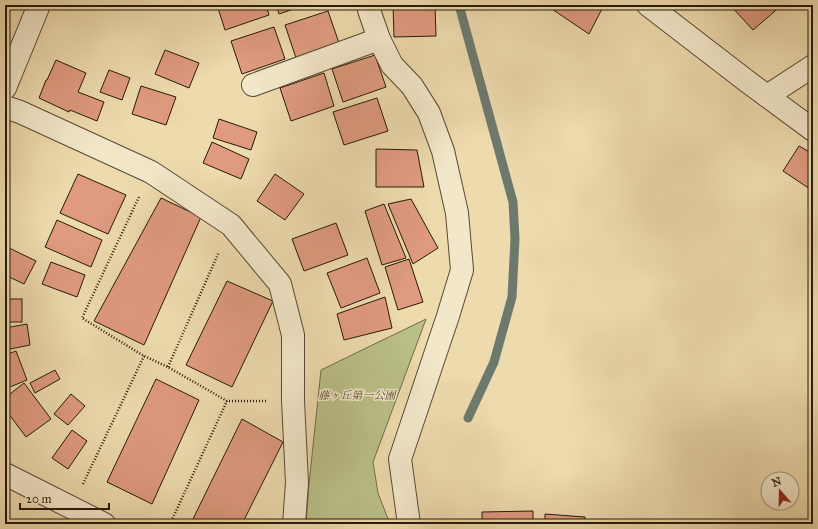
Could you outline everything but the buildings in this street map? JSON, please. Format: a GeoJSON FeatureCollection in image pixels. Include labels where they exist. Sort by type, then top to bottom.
{"type":"FeatureCollection","features":[{"type":"Feature","properties":{"kind":"street"},"geometry":{"type":"LineString","coordinates":[[5,88],[39,5]]}},
{"type":"Feature","properties":{"kind":"street"},"geometry":{"type":"LineString","coordinates":[[369,5],[369,10],[379,40],[392,65],[412,86],[429,113],[444,151],[457,213],[462,270],[400,459],[409,524]]}},
{"type":"Feature","properties":{"kind":"street"},"geometry":{"type":"LineString","coordinates":[[648,5],[813,130]]}},
{"type":"Feature","properties":{"kind":"street"},"geometry":{"type":"LineString","coordinates":[[253,86],[379,40]]}},
{"type":"Feature","properties":{"kind":"street"},"geometry":{"type":"LineString","coordinates":[[767,96],[813,66]]}},
{"type":"Feature","properties":{"kind":"street"},"geometry":{"type":"LineString","coordinates":[[5,107],[20,112],[151,172],[231,225],[280,284],[293,335],[293,400],[297,483],[294,524]]}},
{"type":"Feature","properties":{"kind":"street"},"geometry":{"type":"LineString","coordinates":[[5,474],[104,524]]}},
{"type":"Feature","properties":{"kind":"path"},"geometry":{"type":"LineString","coordinates":[[151,172],[82,318],[144,356],[168,367],[227,401],[293,400]]}},
{"type":"Feature","properties":{"kind":"path"},"geometry":{"type":"LineString","coordinates":[[168,367],[231,225]]}},
{"type":"Feature","properties":{"kind":"path"},"geometry":{"type":"LineString","coordinates":[[82,484],[144,356]]}},
{"type":"Feature","properties":{"kind":"path"},"geometry":{"type":"LineString","coordinates":[[170,524],[227,401]]}},
{"type":"Feature","properties":{"kind":"green space","name":"藤ヶ丘第一公園"},"geometry":{"type":"Polygon","coordinates":[[[426,319],[373,462],[378,493],[390,524],[306,524],[321,370],[426,319]]]}},
{"type":"Feature","properties":{"kind":"waterway"},"geometry":{"type":"LineString","coordinates":[[459,5],[513,202],[515,239],[512,297],[494,362],[468,418]]}}]}
